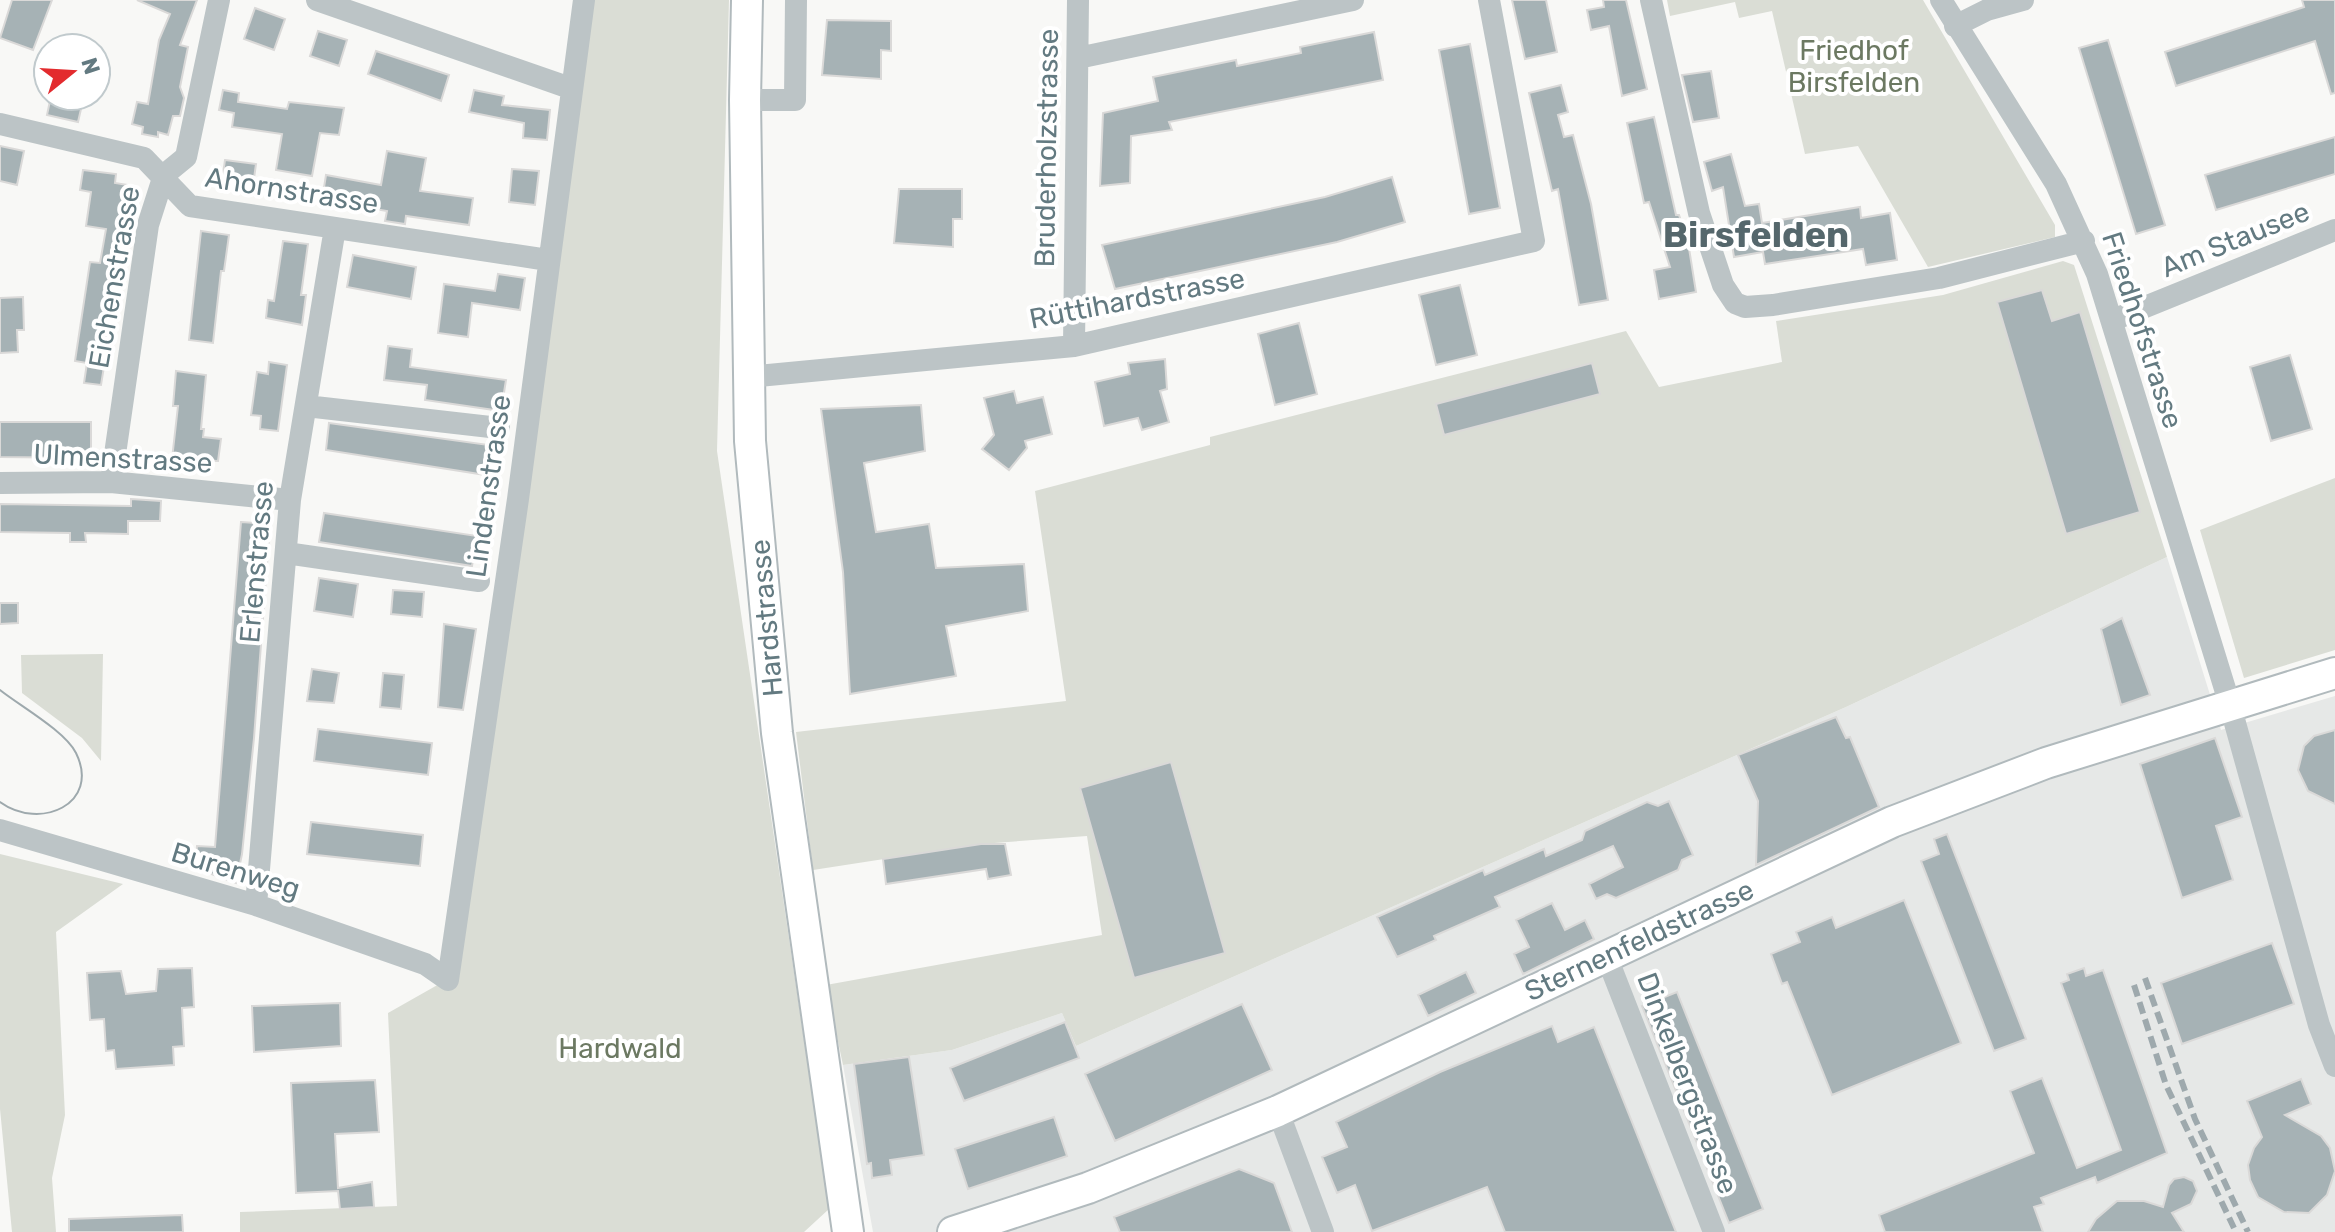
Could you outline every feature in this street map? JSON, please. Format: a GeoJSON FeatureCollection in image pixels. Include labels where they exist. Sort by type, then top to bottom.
{"type":"FeatureCollection","features":[{"type":"Feature","properties":{"kind":"street","name":"Eichenstrasse"},"geometry":{"type":"LineString","coordinates":[[111,482],[148,225],[164,175],[186,157],[219,0]]}},
{"type":"Feature","properties":{"kind":"street"},"geometry":{"type":"LineString","coordinates":[[317,0],[358,6],[570,88]]}},
{"type":"Feature","properties":{"kind":"street","name":"Lindenstrasse"},"geometry":{"type":"LineString","coordinates":[[448,980],[518,499],[584,0]]}},
{"type":"Feature","properties":{"kind":"street","name":"Hardstrasse"},"geometry":{"type":"LineString","coordinates":[[747,0],[747,377],[777,733],[848,1232]]}},
{"type":"Feature","properties":{"kind":"street"},"geometry":{"type":"LineString","coordinates":[[745,100],[795,100],[796,0]]}},
{"type":"Feature","properties":{"kind":"street","name":"Bruderholzstrasse"},"geometry":{"type":"LineString","coordinates":[[1074,346],[1078,0]]}},
{"type":"Feature","properties":{"kind":"street"},"geometry":{"type":"LineString","coordinates":[[1078,58],[1353,0]]}},
{"type":"Feature","properties":{"kind":"street","name":"Rüttihardstrasse"},"geometry":{"type":"LineString","coordinates":[[747,377],[1074,346],[1534,241],[1489,0]]}},
{"type":"Feature","properties":{"kind":"street"},"geometry":{"type":"LineString","coordinates":[[1651,0],[1699,213],[1723,285],[1735,303],[1745,307],[1765,306],[1939,278],[2084,241]]}},
{"type":"Feature","properties":{"kind":"street","name":"Friedhofstrasse"},"geometry":{"type":"LineString","coordinates":[[1941,0],[2056,184],[2084,241],[2113,320],[2230,705],[2319,1025],[2335,1066]]}},
{"type":"Feature","properties":{"kind":"street"},"geometry":{"type":"LineString","coordinates":[[1955,26],[1987,10],[2023,0]]}},
{"type":"Feature","properties":{"kind":"street","name":"Ahornstrasse"},"geometry":{"type":"LineString","coordinates":[[0,124],[144,158],[164,175],[190,206],[548,260]]}},
{"type":"Feature","properties":{"kind":"street","name":"Erlenstrasse"},"geometry":{"type":"LineString","coordinates":[[256,905],[290,500],[335,228]]}},
{"type":"Feature","properties":{"kind":"street","name":"Am Stausee"},"geometry":{"type":"LineString","coordinates":[[2113,320],[2335,230]]}},
{"type":"Feature","properties":{"kind":"street"},"geometry":{"type":"LineString","coordinates":[[306,406],[499,428]]}},
{"type":"Feature","properties":{"kind":"street","name":"Ulmenstrasse"},"geometry":{"type":"LineString","coordinates":[[0,483],[111,482],[290,500]]}},
{"type":"Feature","properties":{"kind":"street"},"geometry":{"type":"LineString","coordinates":[[286,553],[479,581]]}},
{"type":"Feature","properties":{"kind":"street","name":"Sternenfeldstrasse"},"geometry":{"type":"LineString","coordinates":[[953,1232],[1116,1178],[1278,1111],[1892,822],[2046,763],[2335,673]]}},
{"type":"Feature","properties":{"kind":"street","name":"Burenweg"},"geometry":{"type":"LineString","coordinates":[[0,830],[256,905],[425,964],[448,980]]}},
{"type":"Feature","properties":{"kind":"street","name":"Dinkelbergstrasse"},"geometry":{"type":"LineString","coordinates":[[1606,955],[1714,1232]]}},
{"type":"Feature","properties":{"kind":"street"},"geometry":{"type":"LineString","coordinates":[[1278,1111],[1323,1232]]}},
{"type":"Feature","properties":{"kind":"shaded area"},"geometry":{"type":"Polygon","coordinates":[[[2167,557],[2221,730],[2335,696],[2335,1232],[873,1232],[843,1065],[952,1050],[1062,1013],[1076,1046],[1846,707],[2167,557]]]}},
{"type":"Feature","properties":{"kind":"green space","name":"Hardwald"},"geometry":{"type":"Polygon","coordinates":[[[584,0],[729,0],[717,451],[829,1209],[804,1232],[240,1232],[240,1212],[397,1206],[388,1013],[448,979],[584,0]]]}},
{"type":"Feature","properties":{"kind":"green space","name":"Friedhof Birsfelden"},"geometry":{"type":"Polygon","coordinates":[[[1667,0],[1923,0],[2055,225],[2055,237],[1928,267],[1858,146],[1805,154],[1772,11],[1739,18],[1735,2],[1670,16],[1667,0]]]}},
{"type":"Feature","properties":{"kind":"green space"},"geometry":{"type":"Polygon","coordinates":[[[2063,261],[2074,265],[2167,557],[1846,707],[1076,1046],[1062,1013],[952,1050],[843,1065],[826,985],[1102,935],[1087,836],[981,844],[813,870],[796,732],[1066,701],[1035,491],[1210,445],[1210,437],[1626,331],[1659,387],[1782,362],[1776,321],[1943,295],[2063,261]]]}},
{"type":"Feature","properties":{"kind":"green space"},"geometry":{"type":"Polygon","coordinates":[[[2335,478],[2335,650],[2244,678],[2200,530],[2335,478]]]}},
{"type":"Feature","properties":{"kind":"green space"},"geometry":{"type":"Polygon","coordinates":[[[103,654],[101,761],[82,738],[22,693],[21,655],[103,654]]]}},
{"type":"Feature","properties":{"kind":"green space"},"geometry":{"type":"Polygon","coordinates":[[[0,854],[123,884],[56,932],[65,1115],[52,1178],[56,1232],[12,1232],[0,1109],[0,854]]]}},
{"type":"Feature","properties":{"kind":"building"},"geometry":{"type":"Polygon","coordinates":[[[12,0],[52,0],[40,32],[32,32],[32,50],[0,38],[12,0]]]}},
{"type":"Feature","properties":{"kind":"building"},"geometry":{"type":"Polygon","coordinates":[[[137,0],[197,0],[180,45],[188,47],[180,87],[184,98],[180,116],[173,116],[168,135],[158,132],[158,137],[142,134],[143,127],[132,124],[137,102],[148,104],[159,40],[170,14],[137,0]]]}},
{"type":"Feature","properties":{"kind":"building"},"geometry":{"type":"Polygon","coordinates":[[[1512,0],[1546,0],[1557,52],[1525,59],[1512,0]]]}},
{"type":"Feature","properties":{"kind":"building"},"geometry":{"type":"Polygon","coordinates":[[[1603,0],[1626,0],[1647,89],[1622,96],[1609,26],[1591,30],[1587,10],[1604,7],[1603,0]]]}},
{"type":"Feature","properties":{"kind":"building"},"geometry":{"type":"Polygon","coordinates":[[[2302,0],[2335,0],[2335,93],[2331,94],[2315,41],[2176,86],[2165,52],[2304,7],[2302,0]]]}},
{"type":"Feature","properties":{"kind":"building"},"geometry":{"type":"Polygon","coordinates":[[[255,8],[285,19],[274,50],[244,39],[255,8]]]}},
{"type":"Feature","properties":{"kind":"building"},"geometry":{"type":"Polygon","coordinates":[[[827,20],[891,21],[891,51],[881,50],[881,79],[822,75],[827,20]]]}},
{"type":"Feature","properties":{"kind":"building"},"geometry":{"type":"Polygon","coordinates":[[[318,31],[347,40],[339,66],[310,56],[318,31]]]}},
{"type":"Feature","properties":{"kind":"building"},"geometry":{"type":"Polygon","coordinates":[[[1374,32],[1383,80],[1169,122],[1172,130],[1131,136],[1130,183],[1100,186],[1103,113],[1158,101],[1153,77],[1236,60],[1237,66],[1301,53],[1300,47],[1374,32]]]}},
{"type":"Feature","properties":{"kind":"building"},"geometry":{"type":"Polygon","coordinates":[[[2108,40],[2165,225],[2136,234],[2079,48],[2108,40]]]}},
{"type":"Feature","properties":{"kind":"building"},"geometry":{"type":"Polygon","coordinates":[[[1470,44],[1500,208],[1469,214],[1439,50],[1470,44]]]}},
{"type":"Feature","properties":{"kind":"building"},"geometry":{"type":"Polygon","coordinates":[[[376,51],[449,75],[441,101],[368,74],[376,51]]]}},
{"type":"Feature","properties":{"kind":"building"},"geometry":{"type":"Polygon","coordinates":[[[1711,71],[1719,118],[1693,122],[1682,75],[1711,71]]]}},
{"type":"Feature","properties":{"kind":"building"},"geometry":{"type":"Polygon","coordinates":[[[1561,85],[1568,112],[1558,115],[1564,137],[1573,135],[1591,204],[1608,300],[1579,305],[1558,189],[1552,191],[1529,93],[1561,85]]]}},
{"type":"Feature","properties":{"kind":"building"},"geometry":{"type":"Polygon","coordinates":[[[223,90],[239,93],[238,102],[287,109],[289,102],[344,108],[339,135],[320,133],[312,176],[276,170],[282,134],[232,127],[234,113],[219,110],[223,90]]]}},
{"type":"Feature","properties":{"kind":"building"},"geometry":{"type":"Polygon","coordinates":[[[474,90],[504,96],[502,105],[550,110],[547,140],[523,138],[524,123],[469,112],[474,90]]]}},
{"type":"Feature","properties":{"kind":"building"},"geometry":{"type":"Polygon","coordinates":[[[48,112],[80,112],[78,122],[47,115],[48,112]]]}},
{"type":"Feature","properties":{"kind":"building"},"geometry":{"type":"Polygon","coordinates":[[[1654,117],[1676,215],[1679,215],[1688,242],[1696,292],[1659,299],[1654,270],[1670,267],[1649,202],[1644,203],[1627,123],[1654,117]]]}},
{"type":"Feature","properties":{"kind":"building"},"geometry":{"type":"Polygon","coordinates":[[[2335,137],[2335,174],[2216,210],[2205,175],[2335,137]]]}},
{"type":"Feature","properties":{"kind":"building"},"geometry":{"type":"Polygon","coordinates":[[[0,146],[24,151],[17,185],[0,181],[0,146]]]}},
{"type":"Feature","properties":{"kind":"building"},"geometry":{"type":"Polygon","coordinates":[[[387,151],[426,158],[420,191],[473,198],[469,225],[406,216],[405,224],[385,221],[387,211],[322,200],[326,175],[381,185],[387,151]]]}},
{"type":"Feature","properties":{"kind":"building"},"geometry":{"type":"Polygon","coordinates":[[[1731,154],[1745,206],[1759,204],[1762,223],[1860,207],[1861,218],[1890,213],[1897,260],[1866,265],[1863,249],[1765,264],[1763,252],[1734,257],[1723,187],[1712,191],[1704,162],[1731,154]]]}},
{"type":"Feature","properties":{"kind":"building"},"geometry":{"type":"Polygon","coordinates":[[[225,160],[256,164],[252,193],[221,188],[225,160]]]}},
{"type":"Feature","properties":{"kind":"building"},"geometry":{"type":"Polygon","coordinates":[[[512,169],[539,171],[535,205],[509,202],[512,169]]]}},
{"type":"Feature","properties":{"kind":"building"},"geometry":{"type":"Polygon","coordinates":[[[83,170],[116,174],[115,183],[128,185],[117,256],[122,257],[101,385],[84,383],[87,363],[75,361],[90,262],[100,263],[106,229],[86,226],[91,192],[80,190],[83,170]]]}},
{"type":"Feature","properties":{"kind":"building"},"geometry":{"type":"Polygon","coordinates":[[[1392,177],[1405,222],[1337,242],[1115,289],[1102,245],[1325,197],[1392,177]]]}},
{"type":"Feature","properties":{"kind":"building"},"geometry":{"type":"Polygon","coordinates":[[[899,189],[962,189],[962,219],[953,219],[953,247],[894,243],[899,189]]]}},
{"type":"Feature","properties":{"kind":"building"},"geometry":{"type":"Polygon","coordinates":[[[201,231],[229,235],[224,271],[221,271],[213,343],[189,340],[201,231]]]}},
{"type":"Feature","properties":{"kind":"building"},"geometry":{"type":"Polygon","coordinates":[[[283,241],[308,244],[301,295],[306,295],[302,325],[266,318],[268,300],[274,301],[283,241]]]}},
{"type":"Feature","properties":{"kind":"building"},"geometry":{"type":"Polygon","coordinates":[[[353,255],[416,267],[411,299],[347,287],[353,255]]]}},
{"type":"Feature","properties":{"kind":"building"},"geometry":{"type":"Polygon","coordinates":[[[498,274],[525,278],[520,310],[472,303],[468,337],[438,333],[444,284],[495,291],[498,274]]]}},
{"type":"Feature","properties":{"kind":"building"},"geometry":{"type":"Polygon","coordinates":[[[1460,285],[1477,355],[1436,365],[1419,295],[1460,285]]]}},
{"type":"Feature","properties":{"kind":"building"},"geometry":{"type":"Polygon","coordinates":[[[2042,290],[2052,321],[2080,312],[2140,512],[2066,534],[1997,302],[2042,290]]]}},
{"type":"Feature","properties":{"kind":"building"},"geometry":{"type":"Polygon","coordinates":[[[23,297],[24,330],[17,330],[18,352],[0,353],[0,298],[23,297]]]}},
{"type":"Feature","properties":{"kind":"building"},"geometry":{"type":"Polygon","coordinates":[[[1299,323],[1317,394],[1275,405],[1258,334],[1299,323]]]}},
{"type":"Feature","properties":{"kind":"building"},"geometry":{"type":"Polygon","coordinates":[[[388,346],[412,349],[410,367],[506,380],[501,411],[425,400],[427,385],[384,380],[388,346]]]}},
{"type":"Feature","properties":{"kind":"building"},"geometry":{"type":"Polygon","coordinates":[[[2290,355],[2312,429],[2271,441],[2250,367],[2290,355]]]}},
{"type":"Feature","properties":{"kind":"building"},"geometry":{"type":"Polygon","coordinates":[[[1165,359],[1167,389],[1160,391],[1169,422],[1142,430],[1138,418],[1104,426],[1095,382],[1130,374],[1128,363],[1165,359]]]}},
{"type":"Feature","properties":{"kind":"building"},"geometry":{"type":"Polygon","coordinates":[[[269,362],[287,365],[278,431],[260,429],[261,416],[251,415],[257,372],[268,374],[269,362]]]}},
{"type":"Feature","properties":{"kind":"building"},"geometry":{"type":"Polygon","coordinates":[[[1592,363],[1600,394],[1444,435],[1436,404],[1592,363]]]}},
{"type":"Feature","properties":{"kind":"building"},"geometry":{"type":"Polygon","coordinates":[[[176,371],[206,375],[201,429],[204,429],[203,437],[221,439],[218,461],[172,459],[178,406],[173,406],[176,371]]]}},
{"type":"Feature","properties":{"kind":"building"},"geometry":{"type":"Polygon","coordinates":[[[1014,391],[1017,403],[1043,397],[1052,434],[1025,441],[1027,448],[1009,470],[982,449],[994,435],[984,398],[1014,391]]]}},
{"type":"Feature","properties":{"kind":"building"},"geometry":{"type":"Polygon","coordinates":[[[921,405],[925,451],[864,463],[876,532],[929,524],[936,568],[1024,564],[1028,611],[946,626],[956,676],[850,694],[843,572],[821,409],[921,405]]]}},
{"type":"Feature","properties":{"kind":"building"},"geometry":{"type":"Polygon","coordinates":[[[0,422],[91,422],[91,458],[0,457],[0,422]]]}},
{"type":"Feature","properties":{"kind":"building"},"geometry":{"type":"Polygon","coordinates":[[[329,423],[496,446],[492,476],[326,450],[329,423]]]}},
{"type":"Feature","properties":{"kind":"building"},"geometry":{"type":"Polygon","coordinates":[[[131,499],[161,501],[160,521],[128,521],[128,534],[85,533],[86,542],[70,542],[70,533],[0,532],[0,504],[131,506],[131,499]]]}},
{"type":"Feature","properties":{"kind":"building"},"geometry":{"type":"Polygon","coordinates":[[[324,513],[477,536],[472,566],[319,542],[324,513]]]}},
{"type":"Feature","properties":{"kind":"building"},"geometry":{"type":"Polygon","coordinates":[[[241,522],[270,524],[254,738],[236,883],[195,868],[197,846],[215,847],[241,522]]]}},
{"type":"Feature","properties":{"kind":"building"},"geometry":{"type":"Polygon","coordinates":[[[319,578],[358,584],[353,617],[314,611],[319,578]]]}},
{"type":"Feature","properties":{"kind":"building"},"geometry":{"type":"Polygon","coordinates":[[[393,590],[424,592],[422,617],[391,614],[393,590]]]}},
{"type":"Feature","properties":{"kind":"building"},"geometry":{"type":"Polygon","coordinates":[[[0,603],[18,603],[18,623],[0,624],[0,603]]]}},
{"type":"Feature","properties":{"kind":"building"},"geometry":{"type":"Polygon","coordinates":[[[2122,618],[2150,695],[2121,705],[2101,629],[2122,618]]]}},
{"type":"Feature","properties":{"kind":"building"},"geometry":{"type":"Polygon","coordinates":[[[444,624],[476,629],[463,710],[438,707],[444,624]]]}},
{"type":"Feature","properties":{"kind":"building"},"geometry":{"type":"Polygon","coordinates":[[[312,669],[339,673],[334,703],[307,701],[312,669]]]}},
{"type":"Feature","properties":{"kind":"building"},"geometry":{"type":"Polygon","coordinates":[[[383,673],[404,675],[401,709],[380,707],[383,673]]]}},
{"type":"Feature","properties":{"kind":"building"},"geometry":{"type":"Polygon","coordinates":[[[1836,717],[1846,738],[1850,737],[1879,807],[1756,865],[1758,801],[1738,755],[1836,717]]]}},
{"type":"Feature","properties":{"kind":"building"},"geometry":{"type":"Polygon","coordinates":[[[318,729],[432,743],[428,775],[314,761],[318,729]]]}},
{"type":"Feature","properties":{"kind":"building"},"geometry":{"type":"Polygon","coordinates":[[[2335,730],[2335,804],[2308,791],[2298,770],[2304,746],[2314,736],[2335,730]]]}},
{"type":"Feature","properties":{"kind":"building"},"geometry":{"type":"Polygon","coordinates":[[[2215,738],[2242,817],[2216,826],[2233,880],[2182,898],[2140,764],[2215,738]]]}},
{"type":"Feature","properties":{"kind":"building"},"geometry":{"type":"Polygon","coordinates":[[[1171,762],[1225,953],[1134,978],[1080,788],[1171,762]]]}},
{"type":"Feature","properties":{"kind":"building"},"geometry":{"type":"Polygon","coordinates":[[[1669,801],[1693,855],[1682,860],[1678,870],[1616,898],[1607,894],[1596,899],[1589,884],[1623,867],[1613,846],[1495,897],[1500,907],[1434,936],[1436,940],[1397,957],[1377,917],[1483,870],[1485,875],[1544,849],[1546,856],[1582,840],[1585,831],[1647,802],[1658,806],[1669,801]]]}},
{"type":"Feature","properties":{"kind":"building"},"geometry":{"type":"Polygon","coordinates":[[[311,822],[423,835],[420,866],[307,854],[311,822]]]}},
{"type":"Feature","properties":{"kind":"building"},"geometry":{"type":"Polygon","coordinates":[[[1947,834],[2026,1039],[1994,1051],[1921,861],[1939,854],[1934,839],[1947,834]]]}},
{"type":"Feature","properties":{"kind":"building"},"geometry":{"type":"Polygon","coordinates":[[[981,844],[1005,844],[1011,875],[988,879],[986,869],[886,884],[883,859],[981,844]]]}},
{"type":"Feature","properties":{"kind":"building"},"geometry":{"type":"Polygon","coordinates":[[[1904,900],[1961,1043],[1832,1095],[1787,982],[1782,984],[1771,954],[1800,942],[1796,932],[1832,917],[1836,928],[1904,900]]]}},
{"type":"Feature","properties":{"kind":"building"},"geometry":{"type":"Polygon","coordinates":[[[1552,903],[1565,930],[1585,920],[1594,939],[1523,974],[1514,954],[1529,947],[1516,920],[1552,903]]]}},
{"type":"Feature","properties":{"kind":"building"},"geometry":{"type":"Polygon","coordinates":[[[2272,943],[2294,1004],[2182,1044],[2161,983],[2272,943]]]}},
{"type":"Feature","properties":{"kind":"building"},"geometry":{"type":"Polygon","coordinates":[[[192,968],[194,1007],[182,1008],[184,1046],[173,1047],[174,1065],[116,1069],[114,1050],[106,1051],[104,1019],[90,1020],[87,973],[121,971],[126,994],[156,991],[158,969],[192,968]]]}},
{"type":"Feature","properties":{"kind":"building"},"geometry":{"type":"Polygon","coordinates":[[[2084,968],[2086,976],[2103,970],[2167,1153],[2097,1183],[2095,1177],[2041,1198],[2044,1204],[2034,1207],[2043,1232],[1885,1232],[1879,1215],[2034,1153],[2010,1091],[2042,1078],[2077,1168],[2121,1150],[2061,983],[2069,980],[2067,974],[2084,968]]]}},
{"type":"Feature","properties":{"kind":"building"},"geometry":{"type":"Polygon","coordinates":[[[1466,972],[1476,993],[1428,1016],[1418,995],[1466,972]]]}},
{"type":"Feature","properties":{"kind":"building"},"geometry":{"type":"Polygon","coordinates":[[[1677,992],[1763,1209],[1729,1223],[1642,1006],[1677,992]]]}},
{"type":"Feature","properties":{"kind":"building"},"geometry":{"type":"Polygon","coordinates":[[[340,1003],[341,1046],[254,1052],[252,1006],[340,1003]]]}},
{"type":"Feature","properties":{"kind":"building"},"geometry":{"type":"Polygon","coordinates":[[[1242,1004],[1272,1070],[1115,1141],[1085,1074],[1242,1004]]]}},
{"type":"Feature","properties":{"kind":"building"},"geometry":{"type":"Polygon","coordinates":[[[1065,1022],[1079,1058],[964,1101],[950,1068],[1065,1022]]]}},
{"type":"Feature","properties":{"kind":"building"},"geometry":{"type":"Polygon","coordinates":[[[1552,1026],[1558,1042],[1594,1027],[1676,1232],[1505,1232],[1487,1187],[1372,1231],[1355,1185],[1337,1193],[1322,1157],[1347,1147],[1336,1122],[1440,1072],[1552,1026]]]}},
{"type":"Feature","properties":{"kind":"building"},"geometry":{"type":"Polygon","coordinates":[[[909,1057],[924,1155],[890,1160],[892,1175],[872,1178],[871,1163],[867,1164],[854,1064],[909,1057]]]}},
{"type":"Feature","properties":{"kind":"building"},"geometry":{"type":"Polygon","coordinates":[[[2301,1079],[2311,1104],[2285,1115],[2321,1136],[2330,1148],[2335,1171],[2327,1195],[2309,1213],[2284,1212],[2258,1197],[2250,1180],[2248,1165],[2262,1137],[2247,1101],[2301,1079]]]}},
{"type":"Feature","properties":{"kind":"building"},"geometry":{"type":"Polygon","coordinates":[[[375,1080],[379,1132],[335,1134],[338,1188],[372,1182],[374,1207],[340,1209],[338,1191],[296,1193],[291,1083],[375,1080]]]}},
{"type":"Feature","properties":{"kind":"building"},"geometry":{"type":"Polygon","coordinates":[[[1054,1117],[1067,1156],[968,1189],[955,1149],[1054,1117]]]}},
{"type":"Feature","properties":{"kind":"building"},"geometry":{"type":"Polygon","coordinates":[[[1239,1169],[1274,1183],[1292,1232],[1120,1232],[1114,1217],[1239,1169]]]}},
{"type":"Feature","properties":{"kind":"building"},"geometry":{"type":"Polygon","coordinates":[[[2184,1177],[2193,1181],[2197,1191],[2191,1204],[2172,1213],[2184,1232],[2088,1232],[2096,1219],[2117,1201],[2144,1201],[2163,1207],[2169,1185],[2174,1179],[2184,1177]]]}},
{"type":"Feature","properties":{"kind":"building"},"geometry":{"type":"Polygon","coordinates":[[[182,1215],[183,1232],[69,1232],[69,1219],[182,1215]]]}},
{"type":"Feature","properties":{"kind":"tram line"},"geometry":{"type":"LineString","coordinates":[[0,690],[62,736],[76,753],[82,771],[80,786],[73,799],[62,808],[32,814],[0,802]]}},
{"type":"Feature","properties":{"kind":"railway"},"geometry":{"type":"LineString","coordinates":[[2145,978],[2195,1119],[2248,1232]]}},
{"type":"Feature","properties":{"kind":"railway"},"geometry":{"type":"LineString","coordinates":[[2134,985],[2166,1085],[2234,1228]]}},
{"type":"Feature","properties":{"kind":"district","name":"Birsfelden"},"geometry":{"type":"Point","coordinates":[1756,234]}}]}
